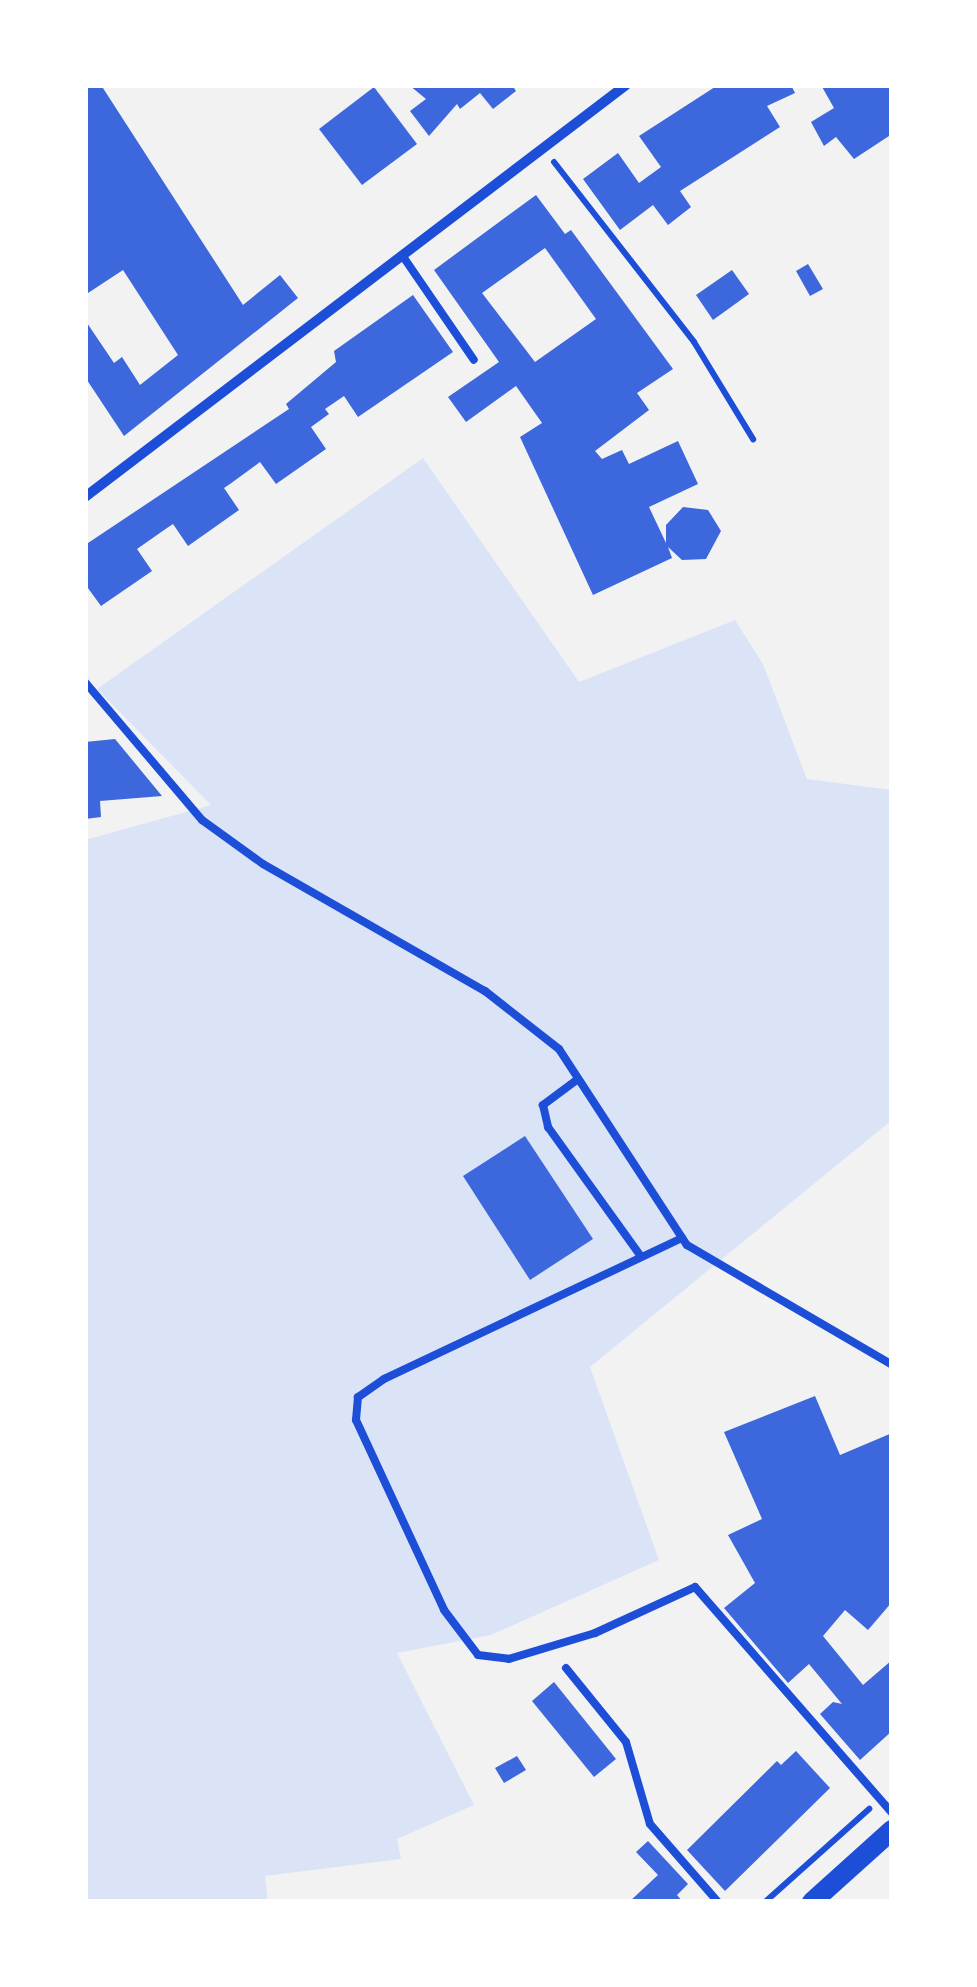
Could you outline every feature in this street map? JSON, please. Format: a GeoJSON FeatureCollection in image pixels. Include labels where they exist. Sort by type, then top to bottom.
{"type":"FeatureCollection","features":[{"type":"Feature","properties":{"kind":"main road"},"geometry":{"type":"LineString","coordinates":[[812,1902],[892,1830]]}},
{"type":"Feature","properties":{"kind":"street"},"geometry":{"type":"LineString","coordinates":[[85,497],[626,85]]}},
{"type":"Feature","properties":{"kind":"lane"},"geometry":{"type":"LineString","coordinates":[[402,255],[474,360]]}},
{"type":"Feature","properties":{"kind":"lane"},"geometry":{"type":"LineString","coordinates":[[85,682],[202,820],[263,864],[486,992],[559,1050],[682,1238],[892,1365]]}},
{"type":"Feature","properties":{"kind":"lane"},"geometry":{"type":"LineString","coordinates":[[578,1079],[543,1105],[548,1127],[640,1255]]}},
{"type":"Feature","properties":{"kind":"lane"},"geometry":{"type":"LineString","coordinates":[[682,1238],[384,1379],[358,1396],[356,1420],[444,1610],[478,1655],[509,1659],[595,1632],[695,1587],[892,1813]]}},
{"type":"Feature","properties":{"kind":"lane"},"geometry":{"type":"LineString","coordinates":[[566,1668],[626,1742],[650,1824],[718,1902]]}},
{"type":"Feature","properties":{"kind":"path"},"geometry":{"type":"LineString","coordinates":[[544,149],[694,342],[753,440]]}},
{"type":"Feature","properties":{"kind":"path"},"geometry":{"type":"LineString","coordinates":[[766,1902],[880,1798]]}},
{"type":"Feature","properties":{"kind":"shaded area"},"geometry":{"type":"Polygon","coordinates":[[[423,458],[579,682],[735,620],[763,664],[807,779],[892,790],[892,1120],[590,1367],[659,1560],[491,1635],[397,1653],[474,1805],[397,1839],[401,1859],[265,1876],[268,1902],[85,1902],[85,840],[211,805],[97,689],[423,458]]]}},
{"type":"Feature","properties":{"kind":"building"},"geometry":{"type":"Polygon","coordinates":[[[85,85],[101,85],[243,305],[280,275],[298,298],[124,436],[85,377],[85,320],[114,363],[122,357],[140,385],[178,355],[123,270],[85,295],[85,85]]]}},
{"type":"Feature","properties":{"kind":"building"},"geometry":{"type":"Polygon","coordinates":[[[409,85],[512,85],[516,91],[493,109],[480,93],[460,109],[457,104],[429,136],[410,111],[426,99],[409,85]]]}},
{"type":"Feature","properties":{"kind":"building"},"geometry":{"type":"Polygon","coordinates":[[[718,85],[791,85],[795,93],[767,106],[780,127],[680,191],[691,207],[668,225],[653,205],[620,230],[583,179],[618,153],[639,183],[661,167],[639,136],[718,85]]]}},
{"type":"Feature","properties":{"kind":"building"},"geometry":{"type":"Polygon","coordinates":[[[821,85],[892,85],[892,134],[854,159],[836,137],[824,146],[811,122],[834,108],[821,85]]]}},
{"type":"Feature","properties":{"kind":"building"},"geometry":{"type":"Polygon","coordinates":[[[374,87],[417,144],[362,185],[319,129],[374,87]]]}},
{"type":"Feature","properties":{"kind":"building"},"geometry":{"type":"Polygon","coordinates":[[[536,195],[565,234],[571,230],[673,369],[637,393],[649,410],[595,451],[602,459],[622,450],[629,464],[678,441],[698,484],[649,507],[666,543],[666,525],[683,507],[708,510],[721,531],[706,559],[682,560],[668,547],[672,558],[593,595],[520,437],[542,423],[516,386],[466,422],[448,397],[499,362],[434,270],[536,195]],[[545,248],[482,293],[535,362],[596,319],[545,248]]]}},
{"type":"Feature","properties":{"kind":"building"},"geometry":{"type":"Polygon","coordinates":[[[808,264],[823,289],[810,296],[796,271],[808,264]]]}},
{"type":"Feature","properties":{"kind":"building"},"geometry":{"type":"Polygon","coordinates":[[[732,270],[749,294],[713,320],[696,295],[732,270]]]}},
{"type":"Feature","properties":{"kind":"building"},"geometry":{"type":"Polygon","coordinates":[[[413,295],[453,352],[358,417],[344,396],[325,409],[329,414],[311,427],[326,449],[276,484],[260,462],[224,488],[239,510],[188,546],[173,524],[167,528],[137,549],[152,571],[101,606],[85,584],[85,545],[289,409],[286,404],[336,362],[334,351],[413,295]]]}},
{"type":"Feature","properties":{"kind":"building"},"geometry":{"type":"Polygon","coordinates":[[[115,739],[162,796],[100,801],[101,817],[85,819],[85,742],[115,739]]]}},
{"type":"Feature","properties":{"kind":"building"},"geometry":{"type":"Polygon","coordinates":[[[525,1136],[593,1239],[530,1280],[463,1176],[525,1136]]]}},
{"type":"Feature","properties":{"kind":"building"},"geometry":{"type":"Polygon","coordinates":[[[815,1396],[840,1455],[892,1433],[892,1602],[868,1630],[845,1610],[823,1636],[863,1685],[892,1660],[892,1731],[860,1760],[820,1714],[833,1702],[842,1704],[809,1664],[788,1683],[724,1608],[755,1583],[728,1535],[762,1519],[724,1432],[815,1396]]]}},
{"type":"Feature","properties":{"kind":"building"},"geometry":{"type":"Polygon","coordinates":[[[554,1682],[616,1759],[594,1777],[532,1701],[554,1682]]]}},
{"type":"Feature","properties":{"kind":"building"},"geometry":{"type":"Polygon","coordinates":[[[796,1751],[830,1788],[725,1891],[687,1850],[777,1761],[781,1765],[796,1751]]]}},
{"type":"Feature","properties":{"kind":"building"},"geometry":{"type":"Polygon","coordinates":[[[517,1756],[526,1770],[504,1783],[495,1768],[517,1756]]]}},
{"type":"Feature","properties":{"kind":"building"},"geometry":{"type":"Polygon","coordinates":[[[648,1841],[688,1884],[677,1895],[683,1902],[629,1902],[658,1875],[636,1852],[648,1841]]]}}]}
